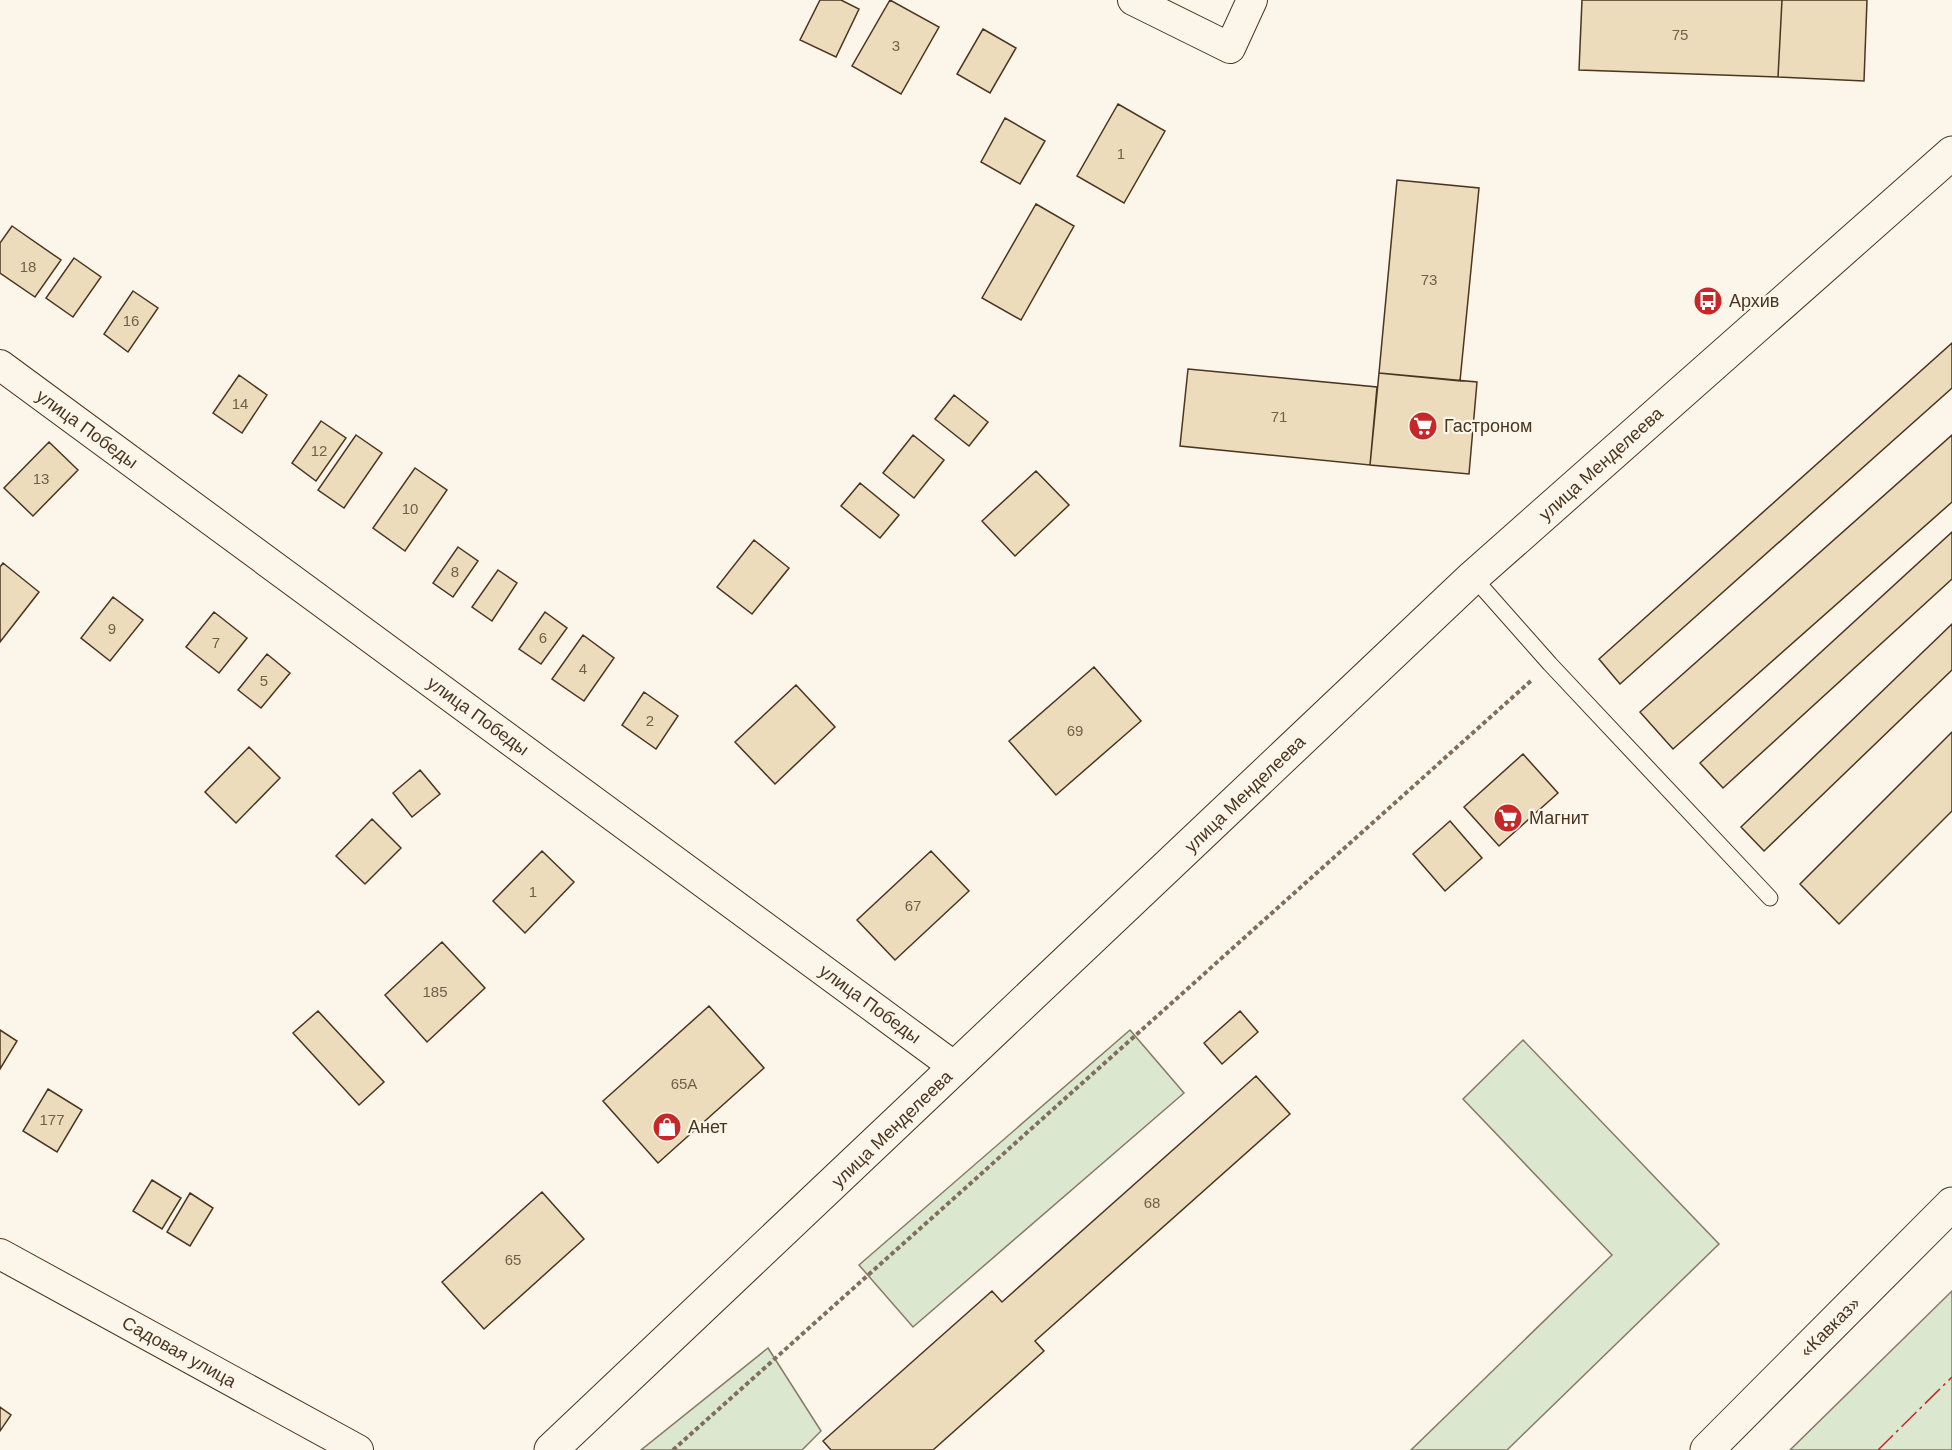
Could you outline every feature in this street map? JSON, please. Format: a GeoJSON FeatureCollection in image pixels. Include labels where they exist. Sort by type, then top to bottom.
{"type":"FeatureCollection","features":[{"type":"Feature","properties":{"kind":"main road","name":"улица Менделеева"},"geometry":{"type":"LineString","coordinates":[[551,1450],[1473,577],[1952,153]]}},
{"type":"Feature","properties":{"kind":"main road","name":"«Кавказ»"},"geometry":{"type":"LineString","coordinates":[[1707,1450],[1952,1204]]}},
{"type":"Feature","properties":{"kind":"street"},"geometry":{"type":"LineString","coordinates":[[1133,0],[1230,48],[1252,0]]}},
{"type":"Feature","properties":{"kind":"street","name":"улица Победы"},"geometry":{"type":"LineString","coordinates":[[0,365],[956,1068]]}},
{"type":"Feature","properties":{"kind":"street","name":"Садовая улица"},"geometry":{"type":"LineString","coordinates":[[0,1254],[358,1450]]}},
{"type":"Feature","properties":{"kind":"lane"},"geometry":{"type":"LineString","coordinates":[[1473,577],[1550,664],[1770,898]]}},
{"type":"Feature","properties":{"kind":"path"},"geometry":{"type":"LineString","coordinates":[[674,1450],[1550,664]]}},
{"type":"Feature","properties":{"kind":"green space"},"geometry":{"type":"Polygon","coordinates":[[[1130,1030],[1184,1093],[913,1327],[859,1265],[1130,1030]]]}},
{"type":"Feature","properties":{"kind":"green space"},"geometry":{"type":"Polygon","coordinates":[[[1523,1040],[1719,1244],[1507,1450],[1411,1450],[1612,1255],[1463,1099],[1523,1040]]]}},
{"type":"Feature","properties":{"kind":"green space"},"geometry":{"type":"Polygon","coordinates":[[[1952,1291],[1952,1450],[1790,1450],[1952,1291]]]}},
{"type":"Feature","properties":{"kind":"green space"},"geometry":{"type":"Polygon","coordinates":[[[768,1348],[821,1431],[802,1450],[641,1450],[768,1348]]]}},
{"type":"Feature","properties":{"kind":"building"},"geometry":{"type":"Polygon","coordinates":[[[820,0],[841,0],[859,9],[836,57],[800,40],[820,0]]]}},
{"type":"Feature","properties":{"kind":"building"},"geometry":{"type":"Polygon","coordinates":[[[890,0],[939,27],[901,94],[852,66],[890,0]]]}},
{"type":"Feature","properties":{"kind":"building"},"geometry":{"type":"Polygon","coordinates":[[[1582,0],[1782,0],[1778,77],[1579,70],[1582,0]]]}},
{"type":"Feature","properties":{"kind":"building"},"geometry":{"type":"Polygon","coordinates":[[[1782,0],[1867,0],[1864,81],[1778,77],[1782,0]]]}},
{"type":"Feature","properties":{"kind":"building"},"geometry":{"type":"Polygon","coordinates":[[[983,29],[1016,48],[990,93],[957,74],[983,29]]]}},
{"type":"Feature","properties":{"kind":"building"},"geometry":{"type":"Polygon","coordinates":[[[1118,104],[1165,131],[1124,203],[1077,176],[1118,104]]]}},
{"type":"Feature","properties":{"kind":"building"},"geometry":{"type":"Polygon","coordinates":[[[1005,118],[1045,141],[1020,184],[981,162],[1005,118]]]}},
{"type":"Feature","properties":{"kind":"building"},"geometry":{"type":"Polygon","coordinates":[[[1397,180],[1479,188],[1460,381],[1379,373],[1397,180]]]}},
{"type":"Feature","properties":{"kind":"building"},"geometry":{"type":"Polygon","coordinates":[[[1036,204],[1074,226],[1021,320],[982,298],[1036,204]]]}},
{"type":"Feature","properties":{"kind":"building"},"geometry":{"type":"Polygon","coordinates":[[[12,226],[61,260],[35,297],[0,273],[0,243],[12,226]]]}},
{"type":"Feature","properties":{"kind":"building"},"geometry":{"type":"Polygon","coordinates":[[[74,258],[101,277],[73,317],[46,298],[74,258]]]}},
{"type":"Feature","properties":{"kind":"building"},"geometry":{"type":"Polygon","coordinates":[[[133,291],[158,308],[128,352],[104,334],[133,291]]]}},
{"type":"Feature","properties":{"kind":"building"},"geometry":{"type":"Polygon","coordinates":[[[1952,343],[1952,388],[1620,684],[1599,659],[1952,343]]]}},
{"type":"Feature","properties":{"kind":"building"},"geometry":{"type":"Polygon","coordinates":[[[1188,369],[1377,387],[1370,465],[1180,446],[1188,369]]]}},
{"type":"Feature","properties":{"kind":"building","name":"Гастроном"},"geometry":{"type":"Polygon","coordinates":[[[1379,373],[1477,382],[1469,474],[1370,465],[1379,373]]]}},
{"type":"Feature","properties":{"kind":"building"},"geometry":{"type":"Polygon","coordinates":[[[239,375],[267,395],[242,433],[213,413],[239,375]]]}},
{"type":"Feature","properties":{"kind":"building"},"geometry":{"type":"Polygon","coordinates":[[[954,395],[988,422],[969,446],[935,419],[954,395]]]}},
{"type":"Feature","properties":{"kind":"building"},"geometry":{"type":"Polygon","coordinates":[[[321,421],[346,438],[316,481],[292,463],[321,421]]]}},
{"type":"Feature","properties":{"kind":"building"},"geometry":{"type":"Polygon","coordinates":[[[356,435],[382,453],[344,508],[318,490],[356,435]]]}},
{"type":"Feature","properties":{"kind":"building"},"geometry":{"type":"Polygon","coordinates":[[[913,435],[944,460],[914,498],[883,473],[913,435]]]}},
{"type":"Feature","properties":{"kind":"building"},"geometry":{"type":"Polygon","coordinates":[[[1952,435],[1952,502],[1673,749],[1640,712],[1952,435]]]}},
{"type":"Feature","properties":{"kind":"building"},"geometry":{"type":"Polygon","coordinates":[[[49,442],[78,470],[33,516],[4,488],[49,442]]]}},
{"type":"Feature","properties":{"kind":"building"},"geometry":{"type":"Polygon","coordinates":[[[415,468],[447,490],[405,551],[373,528],[415,468]]]}},
{"type":"Feature","properties":{"kind":"building"},"geometry":{"type":"Polygon","coordinates":[[[1036,471],[1069,505],[1015,556],[982,521],[1036,471]]]}},
{"type":"Feature","properties":{"kind":"building"},"geometry":{"type":"Polygon","coordinates":[[[860,483],[899,515],[880,538],[841,506],[860,483]]]}},
{"type":"Feature","properties":{"kind":"building"},"geometry":{"type":"Polygon","coordinates":[[[1952,532],[1952,579],[1723,788],[1700,763],[1952,532]]]}},
{"type":"Feature","properties":{"kind":"building"},"geometry":{"type":"Polygon","coordinates":[[[754,540],[789,568],[752,614],[717,587],[754,540]]]}},
{"type":"Feature","properties":{"kind":"building"},"geometry":{"type":"Polygon","coordinates":[[[458,547],[478,561],[453,597],[433,583],[458,547]]]}},
{"type":"Feature","properties":{"kind":"building"},"geometry":{"type":"Polygon","coordinates":[[[3,563],[39,592],[0,642],[0,567],[3,563]]]}},
{"type":"Feature","properties":{"kind":"building"},"geometry":{"type":"Polygon","coordinates":[[[498,570],[517,583],[492,621],[472,607],[498,570]]]}},
{"type":"Feature","properties":{"kind":"building"},"geometry":{"type":"Polygon","coordinates":[[[113,597],[143,620],[110,661],[81,638],[113,597]]]}},
{"type":"Feature","properties":{"kind":"building"},"geometry":{"type":"Polygon","coordinates":[[[214,612],[247,638],[219,673],[186,647],[214,612]]]}},
{"type":"Feature","properties":{"kind":"building"},"geometry":{"type":"Polygon","coordinates":[[[545,612],[567,628],[541,664],[519,649],[545,612]]]}},
{"type":"Feature","properties":{"kind":"building"},"geometry":{"type":"Polygon","coordinates":[[[1952,624],[1952,670],[1764,851],[1741,827],[1952,624]]]}},
{"type":"Feature","properties":{"kind":"building"},"geometry":{"type":"Polygon","coordinates":[[[583,635],[614,658],[584,701],[552,679],[583,635]]]}},
{"type":"Feature","properties":{"kind":"building"},"geometry":{"type":"Polygon","coordinates":[[[267,654],[290,673],[261,708],[238,690],[267,654]]]}},
{"type":"Feature","properties":{"kind":"building"},"geometry":{"type":"Polygon","coordinates":[[[1094,667],[1141,721],[1056,795],[1009,741],[1094,667]]]}},
{"type":"Feature","properties":{"kind":"building"},"geometry":{"type":"Polygon","coordinates":[[[796,685],[835,727],[775,784],[735,742],[796,685]]]}},
{"type":"Feature","properties":{"kind":"building"},"geometry":{"type":"Polygon","coordinates":[[[644,692],[678,716],[656,749],[622,725],[644,692]]]}},
{"type":"Feature","properties":{"kind":"building"},"geometry":{"type":"Polygon","coordinates":[[[1952,732],[1952,811],[1839,924],[1800,884],[1952,732]]]}},
{"type":"Feature","properties":{"kind":"building"},"geometry":{"type":"Polygon","coordinates":[[[249,747],[280,778],[236,823],[205,792],[249,747]]]}},
{"type":"Feature","properties":{"kind":"building"},"geometry":{"type":"Polygon","coordinates":[[[1523,754],[1558,793],[1499,846],[1464,807],[1523,754]]]}},
{"type":"Feature","properties":{"kind":"building"},"geometry":{"type":"Polygon","coordinates":[[[420,770],[440,794],[412,817],[393,793],[420,770]]]}},
{"type":"Feature","properties":{"kind":"building"},"geometry":{"type":"Polygon","coordinates":[[[372,819],[401,848],[365,884],[336,856],[372,819]]]}},
{"type":"Feature","properties":{"kind":"building"},"geometry":{"type":"Polygon","coordinates":[[[1450,821],[1482,858],[1445,891],[1413,854],[1450,821]]]}},
{"type":"Feature","properties":{"kind":"building"},"geometry":{"type":"Polygon","coordinates":[[[542,851],[574,882],[525,933],[493,901],[542,851]]]}},
{"type":"Feature","properties":{"kind":"building"},"geometry":{"type":"Polygon","coordinates":[[[931,851],[969,891],[895,960],[857,920],[931,851]]]}},
{"type":"Feature","properties":{"kind":"building"},"geometry":{"type":"Polygon","coordinates":[[[442,942],[485,988],[427,1042],[385,995],[442,942]]]}},
{"type":"Feature","properties":{"kind":"building"},"geometry":{"type":"Polygon","coordinates":[[[709,1006],[764,1068],[658,1163],[603,1101],[709,1006]]]}},
{"type":"Feature","properties":{"kind":"building"},"geometry":{"type":"Polygon","coordinates":[[[318,1011],[384,1082],[359,1105],[293,1033],[318,1011]]]}},
{"type":"Feature","properties":{"kind":"building"},"geometry":{"type":"Polygon","coordinates":[[[1240,1011],[1258,1032],[1222,1064],[1204,1043],[1240,1011]]]}},
{"type":"Feature","properties":{"kind":"building"},"geometry":{"type":"Polygon","coordinates":[[[0,1030],[17,1041],[0,1069],[0,1030]]]}},
{"type":"Feature","properties":{"kind":"building"},"geometry":{"type":"Polygon","coordinates":[[[1256,1076],[1290,1114],[1035,1341],[1044,1351],[933,1450],[831,1450],[823,1441],[992,1291],[1002,1302],[1256,1076]]]}},
{"type":"Feature","properties":{"kind":"building"},"geometry":{"type":"Polygon","coordinates":[[[48,1089],[82,1110],[57,1152],[23,1131],[48,1089]]]}},
{"type":"Feature","properties":{"kind":"building"},"geometry":{"type":"Polygon","coordinates":[[[152,1180],[181,1198],[162,1229],[133,1211],[152,1180]]]}},
{"type":"Feature","properties":{"kind":"building"},"geometry":{"type":"Polygon","coordinates":[[[542,1192],[584,1239],[484,1329],[442,1282],[542,1192]]]}},
{"type":"Feature","properties":{"kind":"building"},"geometry":{"type":"Polygon","coordinates":[[[190,1193],[213,1208],[190,1246],[167,1232],[190,1193]]]}},
{"type":"Feature","properties":{"kind":"building"},"geometry":{"type":"Polygon","coordinates":[[[0,1407],[11,1415],[0,1431],[0,1407]]]}},
{"type":"Feature","properties":{"kind":"power"},"geometry":{"type":"LineString","coordinates":[[1878,1450],[1952,1377]]}},
{"type":"Feature","properties":{"kind":"place","name":"Архив"},"geometry":{"type":"Point","coordinates":[1708,301]}},
{"type":"Feature","properties":{"kind":"place","name":"Гастроном"},"geometry":{"type":"Point","coordinates":[1423,426]}},
{"type":"Feature","properties":{"kind":"place","name":"Магнит"},"geometry":{"type":"Point","coordinates":[1508,818]}},
{"type":"Feature","properties":{"kind":"place","name":"Анет"},"geometry":{"type":"Point","coordinates":[667,1127]}}]}
